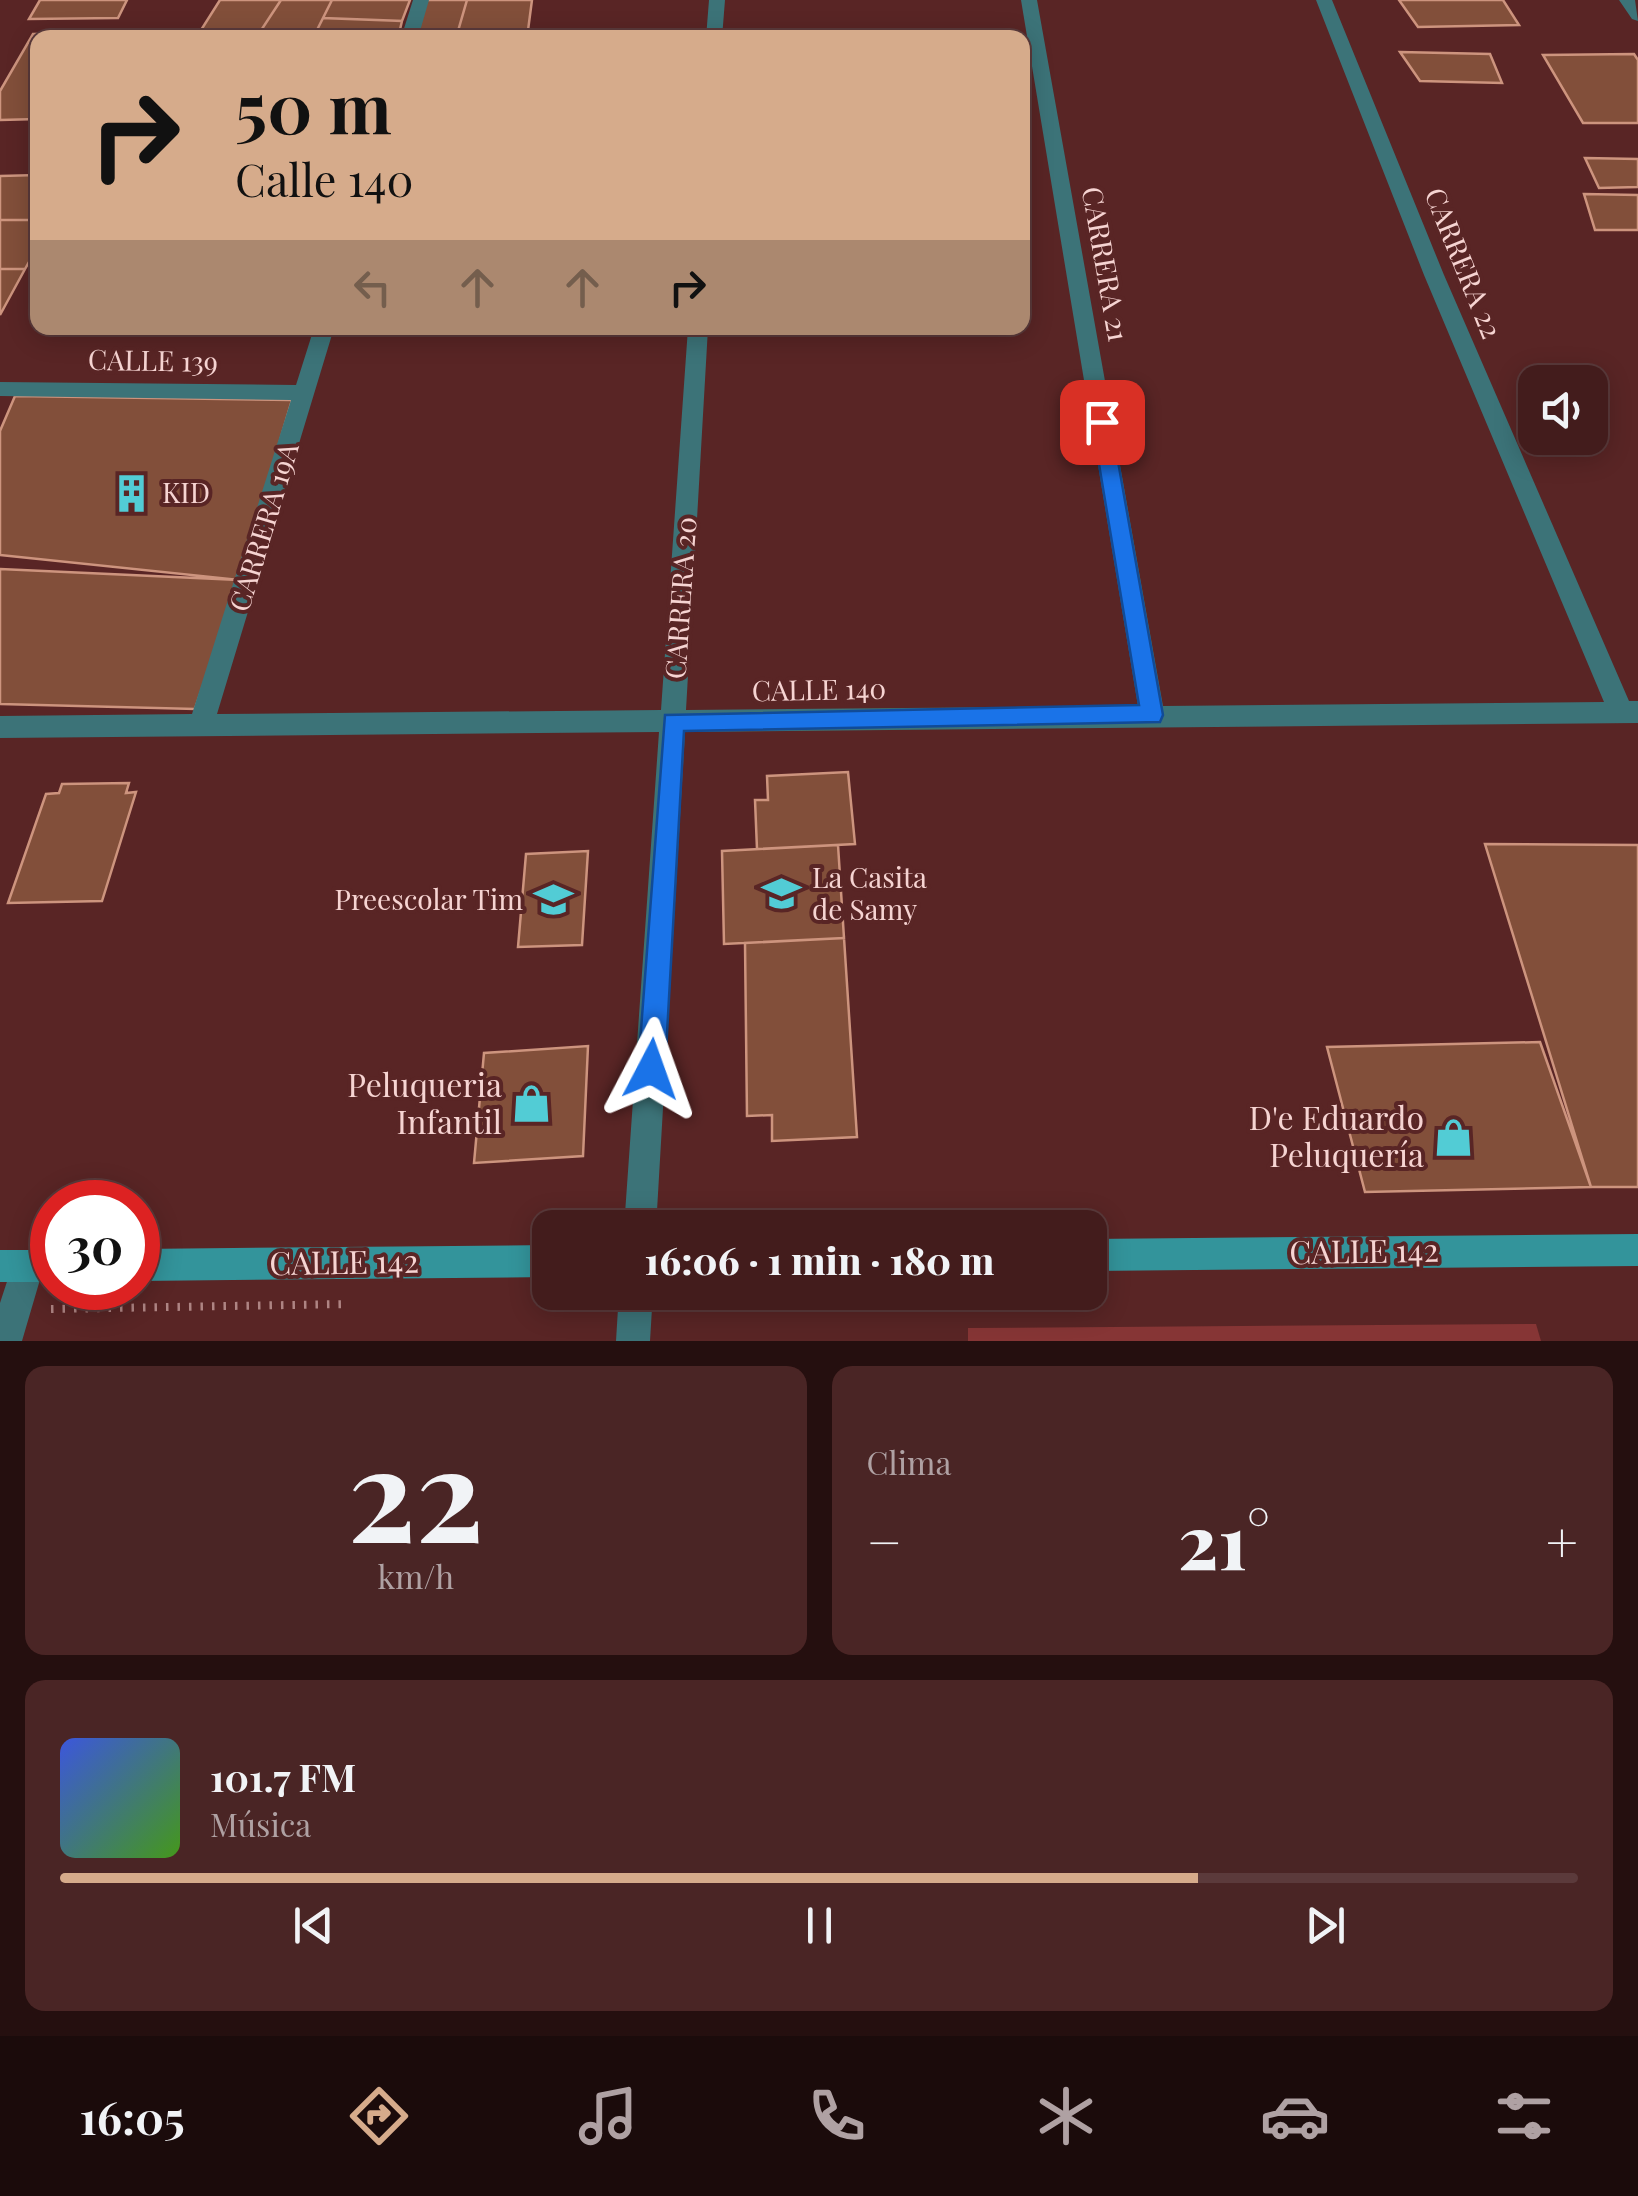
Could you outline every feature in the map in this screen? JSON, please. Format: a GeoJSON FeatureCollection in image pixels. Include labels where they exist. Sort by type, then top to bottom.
{"type":"FeatureCollection","features":[{"type":"Feature","properties":{"kind":"main road","name":"CALLE 142"},"geometry":{"type":"LineString","coordinates":[[1107,1255],[1638,1250]]}},
{"type":"Feature","properties":{"kind":"main road","name":"CALLE 142"},"geometry":{"type":"LineString","coordinates":[[160,1265],[532,1260]]}},
{"type":"Feature","properties":{"kind":"street"},"geometry":{"type":"LineString","coordinates":[[412,30],[421,0]]}},
{"type":"Feature","properties":{"kind":"street"},"geometry":{"type":"LineString","coordinates":[[714,30],[716,0]]}},
{"type":"Feature","properties":{"kind":"street","name":"CARRERA 21"},"geometry":{"type":"LineString","coordinates":[[1029,0],[1152,715]]}},
{"type":"Feature","properties":{"kind":"street","name":"CARRERA 22"},"geometry":{"type":"LineString","coordinates":[[1324,0],[1434,275],[1629,712]]}},
{"type":"Feature","properties":{"kind":"street"},"geometry":{"type":"LineString","coordinates":[[1627,0],[1638,16]]}},
{"type":"Feature","properties":{"kind":"street","name":"CARRERA 19A"},"geometry":{"type":"LineString","coordinates":[[202,726],[322,335]]}},
{"type":"Feature","properties":{"kind":"street","name":"CARRERA 20"},"geometry":{"type":"LineString","coordinates":[[641,1210],[698,335]]}},
{"type":"Feature","properties":{"kind":"street","name":"CALLE 139"},"geometry":{"type":"LineString","coordinates":[[0,389],[306,393]]}},
{"type":"Feature","properties":{"kind":"street","name":"CALLE 140"},"geometry":{"type":"LineString","coordinates":[[0,726],[1629,712]]}},
{"type":"Feature","properties":{"kind":"street"},"geometry":{"type":"LineString","coordinates":[[10,1325],[27,1266]]}},
{"type":"Feature","properties":{"kind":"street"},"geometry":{"type":"LineString","coordinates":[[633,1341],[635,1310]]}},
{"type":"Feature","properties":{"kind":"path"},"geometry":{"type":"LineString","coordinates":[[10,1325],[366,1304]]}},
{"type":"Feature","properties":{"kind":"shaded area"},"geometry":{"type":"Polygon","coordinates":[[[1536,1324],[1541,1341],[968,1341],[968,1328],[1536,1324]]]}},
{"type":"Feature","properties":{"kind":"building"},"geometry":{"type":"Polygon","coordinates":[[[40,0],[127,0],[118,18],[29,19],[40,0]]]}},
{"type":"Feature","properties":{"kind":"building"},"geometry":{"type":"Polygon","coordinates":[[[220,0],[281,0],[261,30],[201,30],[220,0]]]}},
{"type":"Feature","properties":{"kind":"building"},"geometry":{"type":"Polygon","coordinates":[[[281,0],[332,0],[317,30],[261,30],[281,0]]]}},
{"type":"Feature","properties":{"kind":"building"},"geometry":{"type":"Polygon","coordinates":[[[332,0],[410,0],[402,21],[323,18],[332,0]]]}},
{"type":"Feature","properties":{"kind":"building"},"geometry":{"type":"Polygon","coordinates":[[[425,0],[467,0],[458,30],[416,30],[425,0]]]}},
{"type":"Feature","properties":{"kind":"building"},"geometry":{"type":"Polygon","coordinates":[[[467,0],[532,0],[528,30],[458,30],[467,0]]]}},
{"type":"Feature","properties":{"kind":"building"},"geometry":{"type":"Polygon","coordinates":[[[1399,0],[1503,0],[1519,25],[1418,27],[1399,0]]]}},
{"type":"Feature","properties":{"kind":"building"},"geometry":{"type":"Polygon","coordinates":[[[323,18],[402,21],[400,30],[317,30],[323,18]]]}},
{"type":"Feature","properties":{"kind":"building"},"geometry":{"type":"Polygon","coordinates":[[[30,39],[30,119],[0,120],[0,91],[30,39]]]}},
{"type":"Feature","properties":{"kind":"building"},"geometry":{"type":"Polygon","coordinates":[[[1400,52],[1490,54],[1502,83],[1420,81],[1400,52]]]}},
{"type":"Feature","properties":{"kind":"building"},"geometry":{"type":"Polygon","coordinates":[[[1634,54],[1638,60],[1638,123],[1583,123],[1543,55],[1634,54]]]}},
{"type":"Feature","properties":{"kind":"building"},"geometry":{"type":"Polygon","coordinates":[[[1585,158],[1638,159],[1638,187],[1599,188],[1585,158]]]}},
{"type":"Feature","properties":{"kind":"building"},"geometry":{"type":"Polygon","coordinates":[[[30,175],[30,220],[0,220],[0,176],[30,175]]]}},
{"type":"Feature","properties":{"kind":"building"},"geometry":{"type":"Polygon","coordinates":[[[1584,194],[1638,195],[1638,230],[1595,230],[1584,194]]]}},
{"type":"Feature","properties":{"kind":"building"},"geometry":{"type":"Polygon","coordinates":[[[0,220],[30,220],[30,260],[25,269],[0,269],[0,220]]]}},
{"type":"Feature","properties":{"kind":"building"},"geometry":{"type":"Polygon","coordinates":[[[0,269],[25,269],[0,315],[0,269]]]}},
{"type":"Feature","properties":{"kind":"building","name":"KID"},"geometry":{"type":"Polygon","coordinates":[[[15,396],[292,400],[239,580],[0,555],[0,431],[15,396]]]}},
{"type":"Feature","properties":{"kind":"building"},"geometry":{"type":"Polygon","coordinates":[[[0,569],[239,580],[195,709],[0,704],[0,569]]]}},
{"type":"Feature","properties":{"kind":"building"},"geometry":{"type":"Polygon","coordinates":[[[848,772],[855,844],[757,849],[755,800],[768,800],[767,776],[848,772]]]}},
{"type":"Feature","properties":{"kind":"building"},"geometry":{"type":"Polygon","coordinates":[[[129,783],[126,793],[136,792],[102,901],[8,903],[46,794],[59,793],[62,784],[129,783]]]}},
{"type":"Feature","properties":{"kind":"building"},"geometry":{"type":"Polygon","coordinates":[[[1485,844],[1638,845],[1638,1187],[1591,1187],[1485,844]]]}},
{"type":"Feature","properties":{"kind":"building","name":"La Casita de Samy"},"geometry":{"type":"Polygon","coordinates":[[[838,845],[844,938],[724,944],[722,851],[838,845]]]}},
{"type":"Feature","properties":{"kind":"building","name":"Preescolar Tim"},"geometry":{"type":"Polygon","coordinates":[[[588,851],[582,945],[518,947],[526,854],[588,851]]]}},
{"type":"Feature","properties":{"kind":"building"},"geometry":{"type":"Polygon","coordinates":[[[844,938],[857,1137],[772,1141],[772,1115],[747,1116],[745,943],[844,938]]]}},
{"type":"Feature","properties":{"kind":"building"},"geometry":{"type":"Polygon","coordinates":[[[1540,1042],[1591,1187],[1365,1192],[1327,1047],[1540,1042]]]}},
{"type":"Feature","properties":{"kind":"building","name":"Peluqueria Infantil"},"geometry":{"type":"Polygon","coordinates":[[[588,1046],[583,1156],[474,1163],[484,1053],[588,1046]]]}},
{"type":"Feature","properties":{"kind":"place","name":"KID"},"geometry":{"type":"Point","coordinates":[132,493]}},
{"type":"Feature","properties":{"kind":"place","name":"La Casita de Samy"},"geometry":{"type":"Point","coordinates":[782,894]}},
{"type":"Feature","properties":{"kind":"place","name":"Preescolar Tim"},"geometry":{"type":"Point","coordinates":[553,900]}},
{"type":"Feature","properties":{"kind":"place","name":"Peluqueria Infantil"},"geometry":{"type":"Point","coordinates":[532,1104]}},
{"type":"Feature","properties":{"kind":"place","name":"D'e Eduardo Peluquería"},"geometry":{"type":"Point","coordinates":[1454,1137]}},
{"type":"Feature","properties":{"kind":"route"},"geometry":{"type":"LineString","coordinates":[[651,1069],[673,722],[1152,715],[1102,422]]}}]}
